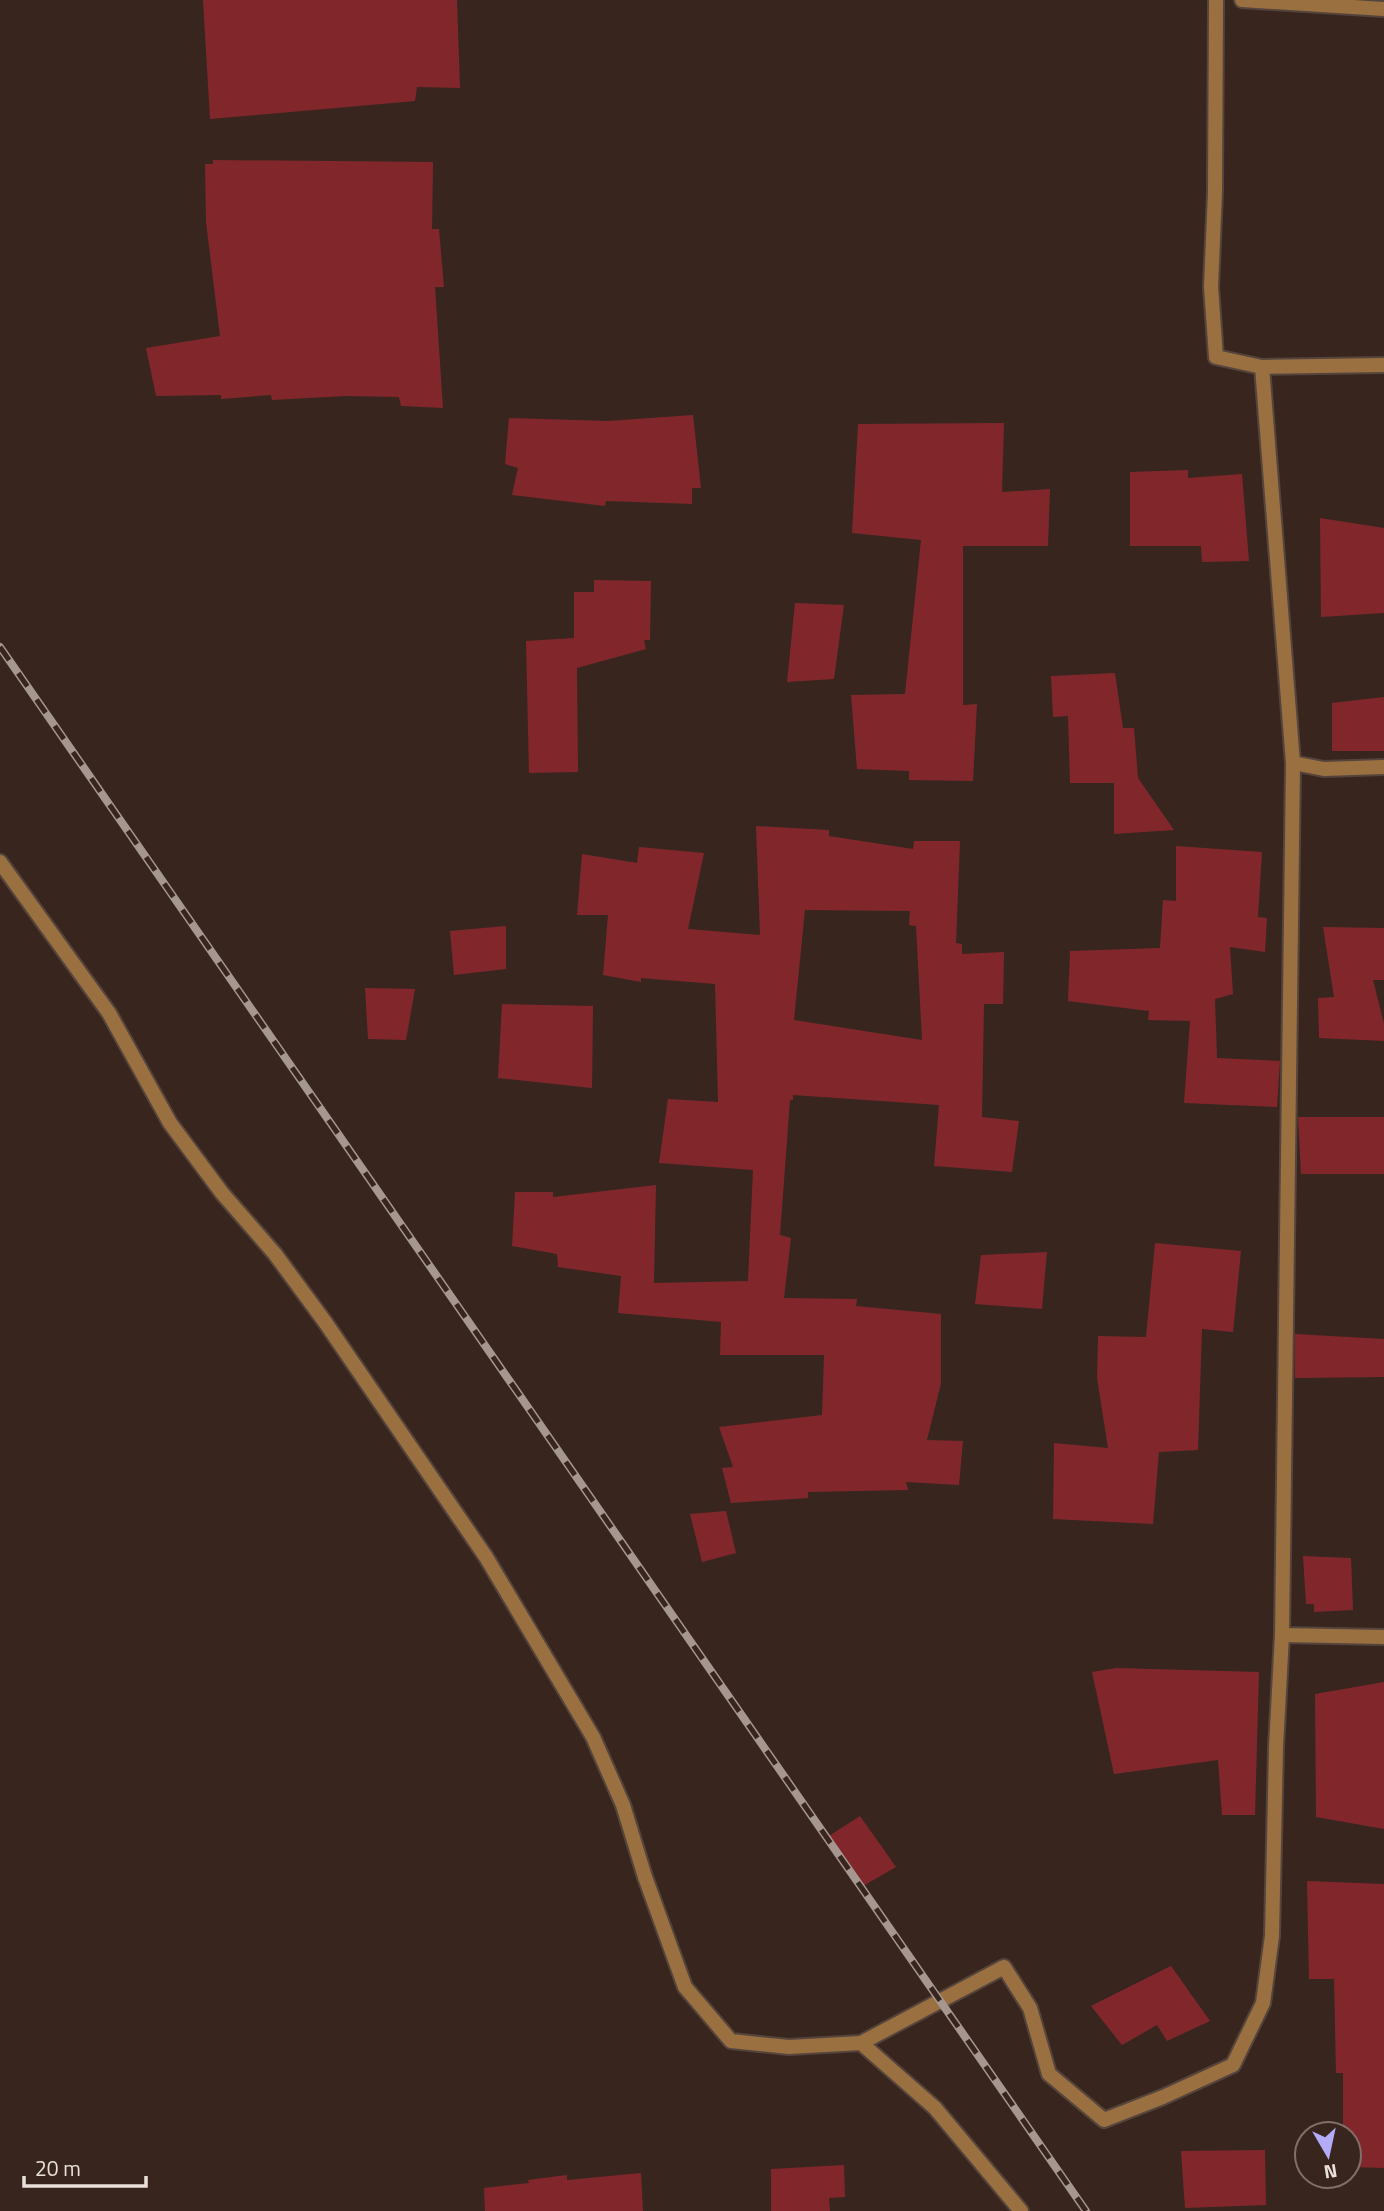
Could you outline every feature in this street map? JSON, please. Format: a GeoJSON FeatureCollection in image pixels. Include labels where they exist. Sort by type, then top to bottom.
{"type":"FeatureCollection","features":[{"type":"Feature","properties":{"kind":"street"},"geometry":{"type":"LineString","coordinates":[[1216,0],[1215,192],[1211,286],[1216,357],[1262,367],[1384,365]]}},
{"type":"Feature","properties":{"kind":"street"},"geometry":{"type":"LineString","coordinates":[[1242,0],[1384,9]]}},
{"type":"Feature","properties":{"kind":"street"},"geometry":{"type":"LineString","coordinates":[[0,862],[109,1013],[170,1123],[222,1193],[275,1254],[326,1322],[486,1557],[593,1737],[622,1805],[685,1987],[731,2041],[789,2047],[861,2043],[1004,1966],[1030,2008],[1049,2074],[1104,2120],[1163,2098],[1233,2065],[1263,2003],[1272,1936],[1276,1746],[1282,1635],[1293,763],[1262,367]]}},
{"type":"Feature","properties":{"kind":"street"},"geometry":{"type":"LineString","coordinates":[[1293,763],[1324,769],[1384,767]]}},
{"type":"Feature","properties":{"kind":"street"},"geometry":{"type":"LineString","coordinates":[[1282,1635],[1384,1637]]}},
{"type":"Feature","properties":{"kind":"street"},"geometry":{"type":"LineString","coordinates":[[861,2043],[935,2108],[1021,2211]]}},
{"type":"Feature","properties":{"kind":"building"},"geometry":{"type":"Polygon","coordinates":[[[203,0],[457,0],[460,88],[417,87],[415,101],[210,119],[203,0]]]}},
{"type":"Feature","properties":{"kind":"building"},"geometry":{"type":"Polygon","coordinates":[[[213,160],[433,162],[432,229],[439,229],[444,287],[435,287],[443,408],[401,406],[399,397],[346,396],[272,400],[271,395],[221,399],[221,395],[156,396],[146,348],[220,336],[206,222],[205,164],[213,164],[213,160]]]}},
{"type":"Feature","properties":{"kind":"building"},"geometry":{"type":"Polygon","coordinates":[[[693,415],[701,488],[692,488],[692,504],[606,501],[605,506],[512,495],[518,468],[505,464],[509,418],[608,421],[693,415]]]}},
{"type":"Feature","properties":{"kind":"building"},"geometry":{"type":"Polygon","coordinates":[[[1004,423],[1002,492],[1050,489],[1048,546],[963,546],[963,705],[977,704],[973,781],[909,780],[909,771],[857,769],[851,695],[905,694],[921,540],[852,533],[858,424],[1004,423]]]}},
{"type":"Feature","properties":{"kind":"building"},"geometry":{"type":"Polygon","coordinates":[[[1188,470],[1188,478],[1242,474],[1249,561],[1202,562],[1201,546],[1130,546],[1130,472],[1188,470]]]}},
{"type":"Feature","properties":{"kind":"building"},"geometry":{"type":"Polygon","coordinates":[[[1320,518],[1384,528],[1384,613],[1321,617],[1320,518]]]}},
{"type":"Feature","properties":{"kind":"building"},"geometry":{"type":"Polygon","coordinates":[[[594,580],[651,581],[650,640],[644,640],[646,649],[577,668],[578,772],[529,773],[526,641],[574,638],[574,592],[594,592],[594,580]]]}},
{"type":"Feature","properties":{"kind":"building"},"geometry":{"type":"Polygon","coordinates":[[[795,603],[844,605],[834,679],[787,682],[795,603]]]}},
{"type":"Feature","properties":{"kind":"building"},"geometry":{"type":"Polygon","coordinates":[[[1115,673],[1123,728],[1134,728],[1138,778],[1174,830],[1114,834],[1114,783],[1070,783],[1068,716],[1053,717],[1051,676],[1115,673]]]}},
{"type":"Feature","properties":{"kind":"building"},"geometry":{"type":"Polygon","coordinates":[[[1384,697],[1384,751],[1332,751],[1332,703],[1384,697]]]}},
{"type":"Feature","properties":{"kind":"building"},"geometry":{"type":"Polygon","coordinates":[[[756,826],[829,830],[829,836],[913,849],[914,841],[960,841],[956,943],[962,944],[962,954],[1004,952],[1003,1004],[984,1004],[982,1117],[1019,1121],[1012,1172],[934,1166],[939,1105],[793,1095],[793,1100],[790,1100],[780,1235],[791,1238],[784,1298],[857,1299],[856,1306],[941,1314],[941,1383],[927,1440],[963,1441],[959,1485],[906,1482],[908,1490],[808,1492],[808,1498],[731,1503],[722,1468],[733,1467],[719,1427],[822,1415],[824,1355],[720,1355],[721,1322],[618,1313],[621,1276],[558,1267],[557,1254],[512,1246],[515,1192],[553,1192],[553,1197],[656,1185],[654,1283],[748,1281],[753,1170],[659,1163],[668,1099],[718,1102],[715,984],[641,978],[641,982],[603,975],[608,915],[577,915],[582,854],[637,863],[639,847],[704,853],[688,929],[760,935],[756,826]],[[805,910],[794,1020],[922,1040],[916,926],[909,925],[910,911],[805,910]]]}},
{"type":"Feature","properties":{"kind":"building"},"geometry":{"type":"Polygon","coordinates":[[[1176,846],[1262,852],[1258,917],[1267,918],[1265,952],[1230,947],[1233,994],[1215,999],[1217,1058],[1280,1061],[1277,1107],[1184,1103],[1190,1021],[1148,1020],[1149,1011],[1068,1001],[1070,951],[1160,948],[1163,900],[1176,901],[1176,846]]]}},
{"type":"Feature","properties":{"kind":"building"},"geometry":{"type":"Polygon","coordinates":[[[506,926],[506,969],[454,975],[450,931],[506,926]]]}},
{"type":"Feature","properties":{"kind":"building"},"geometry":{"type":"Polygon","coordinates":[[[1323,927],[1384,928],[1384,980],[1373,980],[1384,1024],[1384,1041],[1319,1038],[1318,998],[1334,997],[1323,927]]]}},
{"type":"Feature","properties":{"kind":"building"},"geometry":{"type":"Polygon","coordinates":[[[365,988],[415,989],[406,1040],[368,1039],[365,988]]]}},
{"type":"Feature","properties":{"kind":"building"},"geometry":{"type":"Polygon","coordinates":[[[502,1004],[593,1006],[592,1088],[498,1078],[502,1004]]]}},
{"type":"Feature","properties":{"kind":"building"},"geometry":{"type":"Polygon","coordinates":[[[1298,1117],[1384,1117],[1384,1174],[1301,1174],[1298,1117]]]}},
{"type":"Feature","properties":{"kind":"building"},"geometry":{"type":"Polygon","coordinates":[[[1155,1243],[1241,1251],[1233,1332],[1202,1329],[1198,1450],[1159,1452],[1153,1524],[1053,1519],[1054,1443],[1108,1448],[1097,1378],[1098,1336],[1146,1337],[1155,1243]]]}},
{"type":"Feature","properties":{"kind":"building"},"geometry":{"type":"Polygon","coordinates":[[[1047,1252],[1042,1309],[975,1304],[981,1255],[1047,1252]]]}},
{"type":"Feature","properties":{"kind":"building"},"geometry":{"type":"Polygon","coordinates":[[[1295,1334],[1384,1339],[1384,1377],[1295,1378],[1295,1334]]]}},
{"type":"Feature","properties":{"kind":"building"},"geometry":{"type":"Polygon","coordinates":[[[726,1511],[736,1553],[702,1562],[690,1514],[726,1511]]]}},
{"type":"Feature","properties":{"kind":"building"},"geometry":{"type":"Polygon","coordinates":[[[1303,1556],[1351,1558],[1353,1610],[1314,1612],[1314,1604],[1306,1604],[1303,1556]]]}},
{"type":"Feature","properties":{"kind":"building"},"geometry":{"type":"Polygon","coordinates":[[[1116,1668],[1259,1672],[1255,1815],[1222,1815],[1218,1760],[1114,1774],[1092,1672],[1116,1668]]]}},
{"type":"Feature","properties":{"kind":"building"},"geometry":{"type":"Polygon","coordinates":[[[1384,1682],[1384,1829],[1316,1817],[1315,1694],[1384,1682]]]}},
{"type":"Feature","properties":{"kind":"building"},"geometry":{"type":"Polygon","coordinates":[[[860,1816],[896,1867],[863,1886],[829,1836],[860,1816]]]}},
{"type":"Feature","properties":{"kind":"building"},"geometry":{"type":"Polygon","coordinates":[[[1307,1881],[1384,1884],[1384,2168],[1363,2167],[1363,2120],[1343,2120],[1343,2073],[1336,2073],[1334,1979],[1309,1979],[1307,1881]]]}},
{"type":"Feature","properties":{"kind":"building"},"geometry":{"type":"Polygon","coordinates":[[[1171,1966],[1210,2021],[1167,2041],[1157,2025],[1122,2045],[1091,2006],[1171,1966]]]}},
{"type":"Feature","properties":{"kind":"building"},"geometry":{"type":"Polygon","coordinates":[[[1265,2150],[1266,2205],[1185,2208],[1181,2151],[1265,2150]]]}},
{"type":"Feature","properties":{"kind":"building"},"geometry":{"type":"Polygon","coordinates":[[[844,2165],[845,2197],[829,2198],[830,2211],[771,2211],[771,2169],[844,2165]]]}},
{"type":"Feature","properties":{"kind":"building"},"geometry":{"type":"Polygon","coordinates":[[[641,2173],[643,2211],[485,2211],[484,2188],[567,2175],[567,2180],[641,2173]]]}},
{"type":"Feature","properties":{"kind":"railway"},"geometry":{"type":"LineString","coordinates":[[0,647],[1086,2211]]}}]}
